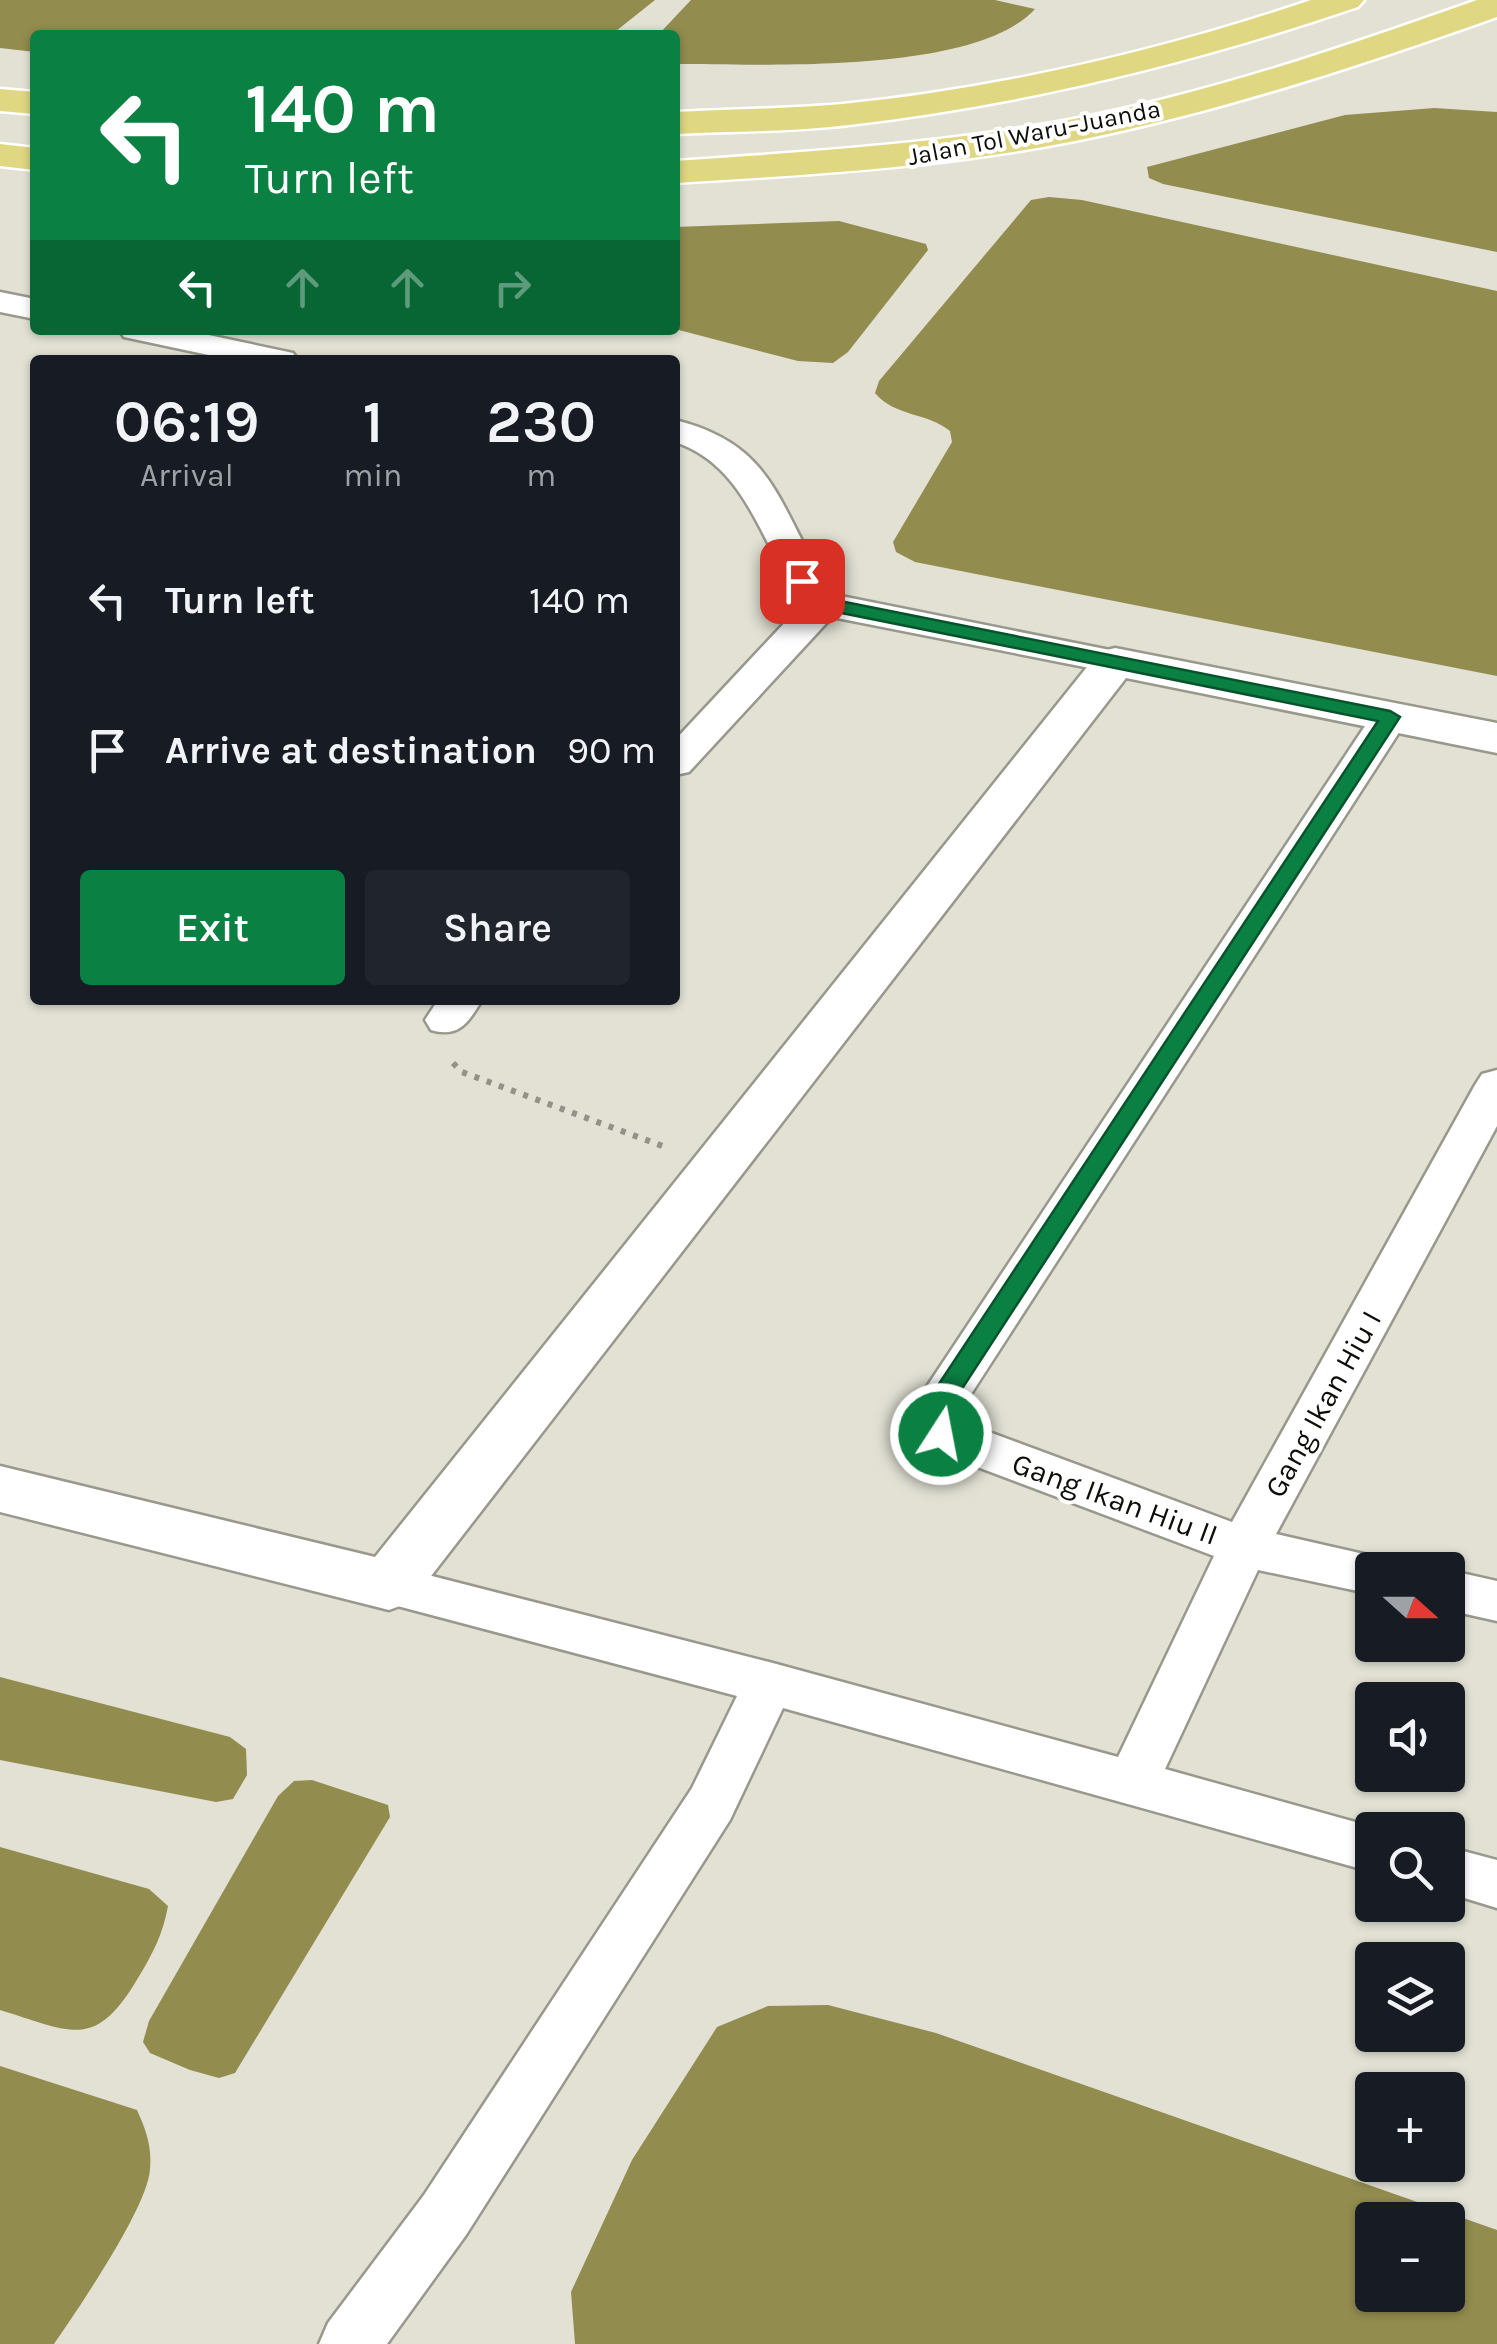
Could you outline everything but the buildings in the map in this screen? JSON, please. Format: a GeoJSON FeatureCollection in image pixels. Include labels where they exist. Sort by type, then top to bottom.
{"type":"FeatureCollection","features":[{"type":"Feature","properties":{"kind":"highway","name":"Jalan Tol Waru–Juanda"},"geometry":{"type":"LineString","coordinates":[[680,123],[889,108],[1101,69],[1268,28],[1346,0]]}},
{"type":"Feature","properties":{"kind":"highway","name":"Jalan Tol Waru–Juanda"},"geometry":{"type":"LineString","coordinates":[[680,172],[896,157],[1126,119],[1300,70],[1497,4]]}},
{"type":"Feature","properties":{"kind":"highway"},"geometry":{"type":"LineString","coordinates":[[0,100],[30,103]]}},
{"type":"Feature","properties":{"kind":"highway"},"geometry":{"type":"LineString","coordinates":[[0,155],[30,158]]}},
{"type":"Feature","properties":{"kind":"street"},"geometry":{"type":"LineString","coordinates":[[0,302],[30,308]]}},
{"type":"Feature","properties":{"kind":"street"},"geometry":{"type":"LineString","coordinates":[[160,335],[257,355]]}},
{"type":"Feature","properties":{"kind":"street"},"geometry":{"type":"LineString","coordinates":[[680,432],[727,450],[751,474],[786,553],[802,581],[823,604],[1497,738]]}},
{"type":"Feature","properties":{"kind":"street"},"geometry":{"type":"LineString","coordinates":[[680,758],[823,604]]}},
{"type":"Feature","properties":{"kind":"street"},"geometry":{"type":"LineString","coordinates":[[388,1585],[1115,662]]}},
{"type":"Feature","properties":{"kind":"street","name":"Gang Ikan Hiu II"},"geometry":{"type":"LineString","coordinates":[[1244,1546],[941,1434],[940,1403],[1390,717]]}},
{"type":"Feature","properties":{"kind":"street","name":"Gang Ikan Hiu I"},"geometry":{"type":"LineString","coordinates":[[1132,1782],[1244,1546],[1497,1085]]}},
{"type":"Feature","properties":{"kind":"street"},"geometry":{"type":"LineString","coordinates":[[0,1489],[768,1683],[1355,1844]]}},
{"type":"Feature","properties":{"kind":"street"},"geometry":{"type":"LineString","coordinates":[[1244,1546],[1355,1570]]}},
{"type":"Feature","properties":{"kind":"street"},"geometry":{"type":"LineString","coordinates":[[1465,1594],[1497,1601]]}},
{"type":"Feature","properties":{"kind":"street"},"geometry":{"type":"LineString","coordinates":[[350,2344],[444,2215],[711,1804],[768,1683]]}},
{"type":"Feature","properties":{"kind":"street"},"geometry":{"type":"LineString","coordinates":[[1465,1875],[1497,1884]]}},
{"type":"Feature","properties":{"kind":"path"},"geometry":{"type":"LineString","coordinates":[[454,1010],[441,1040],[447,1056],[462,1072],[718,1167]]}},
{"type":"Feature","properties":{"kind":"shaded area"},"geometry":{"type":"Polygon","coordinates":[[[0,0],[655,0],[617,30],[30,30],[30,51],[0,48],[0,0]]]}},
{"type":"Feature","properties":{"kind":"shaded area"},"geometry":{"type":"Polygon","coordinates":[[[691,0],[995,0],[1035,9],[1006,30],[966,45],[865,61],[680,64],[680,30],[663,30],[691,0]]]}},
{"type":"Feature","properties":{"kind":"shaded area"},"geometry":{"type":"Polygon","coordinates":[[[1434,108],[1497,112],[1497,252],[1149,178],[1147,167],[1345,115],[1434,108]]]}},
{"type":"Feature","properties":{"kind":"shaded area"},"geometry":{"type":"Polygon","coordinates":[[[1031,200],[1082,200],[1497,291],[1497,676],[915,562],[896,552],[893,542],[952,442],[950,431],[941,425],[883,401],[875,393],[879,381],[1031,200]]]}},
{"type":"Feature","properties":{"kind":"shaded area"},"geometry":{"type":"Polygon","coordinates":[[[839,221],[926,244],[928,250],[848,352],[833,363],[798,361],[680,330],[680,227],[839,221]]]}},
{"type":"Feature","properties":{"kind":"shaded area"},"geometry":{"type":"Polygon","coordinates":[[[0,1677],[230,1737],[246,1749],[247,1775],[233,1799],[216,1802],[0,1760],[0,1677]]]}},
{"type":"Feature","properties":{"kind":"shaded area"},"geometry":{"type":"Polygon","coordinates":[[[312,1780],[388,1805],[390,1817],[235,2073],[219,2078],[150,2053],[143,2042],[149,2021],[278,1796],[294,1781],[312,1780]]]}},
{"type":"Feature","properties":{"kind":"shaded area"},"geometry":{"type":"Polygon","coordinates":[[[0,1847],[149,1889],[168,1906],[157,1943],[138,1978],[123,2001],[94,2026],[64,2029],[0,2010],[0,1847]]]}},
{"type":"Feature","properties":{"kind":"shaded area"},"geometry":{"type":"Polygon","coordinates":[[[828,2005],[936,2033],[1417,2202],[1355,2202],[1355,2312],[1465,2312],[1465,2219],[1497,2230],[1497,2344],[575,2344],[571,2292],[632,2160],[717,2027],[768,2006],[828,2005]]]}},
{"type":"Feature","properties":{"kind":"shaded area"},"geometry":{"type":"Polygon","coordinates":[[[0,2066],[137,2110],[149,2145],[150,2169],[138,2207],[54,2344],[0,2344],[0,2066]]]}},
{"type":"Feature","properties":{"kind":"route"},"geometry":{"type":"LineString","coordinates":[[802,581],[823,604],[1390,717],[940,1403],[941,1434]]}}]}
